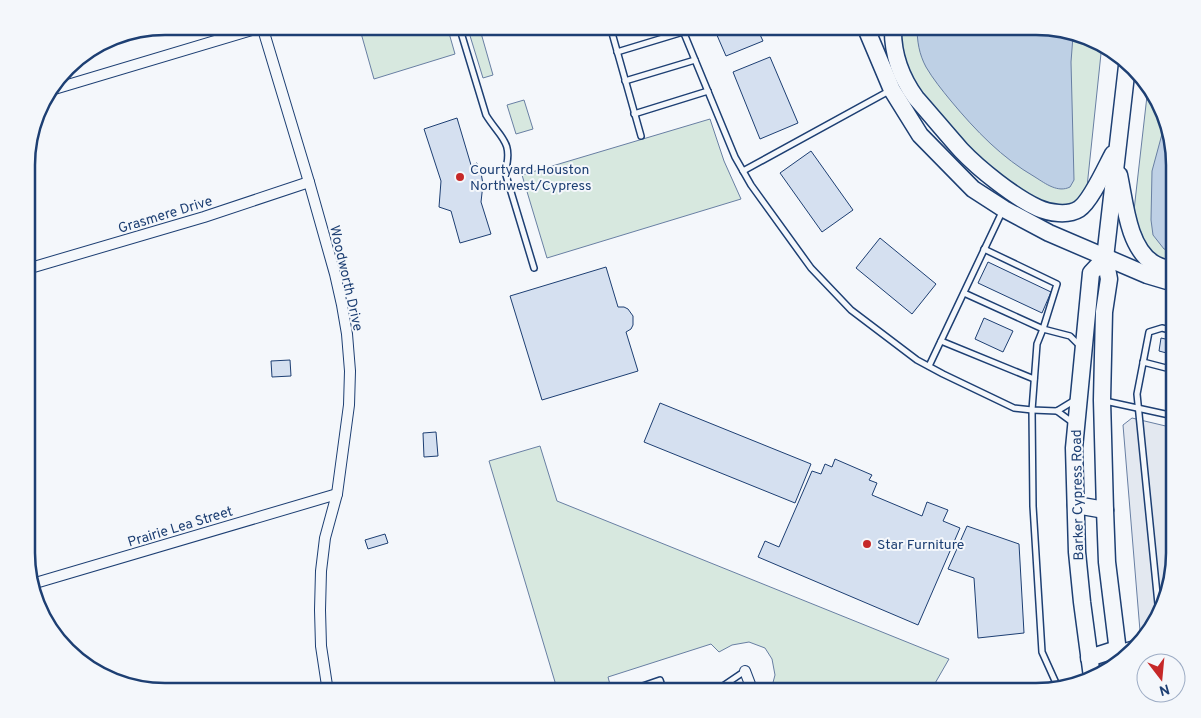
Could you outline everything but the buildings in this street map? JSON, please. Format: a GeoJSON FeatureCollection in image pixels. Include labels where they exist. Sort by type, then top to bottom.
{"type":"FeatureCollection","features":[{"type":"Feature","properties":{"kind":"main road"},"geometry":{"type":"LineString","coordinates":[[869,35],[892,90],[920,135],[973,190],[1049,233],[1105,258],[1166,281]]}},
{"type":"Feature","properties":{"kind":"main road"},"geometry":{"type":"LineString","coordinates":[[894,35],[897,63],[916,98],[962,151],[982,169],[1039,209],[1062,213],[1078,210],[1087,201],[1118,145]]}},
{"type":"Feature","properties":{"kind":"main road","name":"Barker Cypress Road"},"geometry":{"type":"LineString","coordinates":[[1118,654],[1107,562],[1102,400],[1104,312],[1109,279],[1105,258],[1126,72]]}},
{"type":"Feature","properties":{"kind":"main road"},"geometry":{"type":"LineString","coordinates":[[1116,162],[1132,236],[1140,252],[1153,264],[1166,268]]}},
{"type":"Feature","properties":{"kind":"main road","name":"Barker Cypress Road"},"geometry":{"type":"LineString","coordinates":[[1091,671],[1077,552],[1074,448],[1084,350],[1081,328],[1091,273],[1105,258]]}},
{"type":"Feature","properties":{"kind":"main road"},"geometry":{"type":"LineString","coordinates":[[1076,505],[1105,510]]}},
{"type":"Feature","properties":{"kind":"main road"},"geometry":{"type":"LineString","coordinates":[[1089,658],[1117,654]]}},
{"type":"Feature","properties":{"kind":"street"},"geometry":{"type":"LineString","coordinates":[[61,87],[235,35]]}},
{"type":"Feature","properties":{"kind":"street","name":"Woodworth Drive"},"geometry":{"type":"LineString","coordinates":[[264,35],[335,274],[347,334],[350,371],[349,405],[336,494],[325,538],[321,571],[321,646],[327,683]]}},
{"type":"Feature","properties":{"kind":"street","name":"Grasmere Drive"},"geometry":{"type":"LineString","coordinates":[[35,267],[204,217],[309,182]]}},
{"type":"Feature","properties":{"kind":"street","name":"Prairie Lea Street"},"geometry":{"type":"LineString","coordinates":[[38,582],[336,494]]}},
{"type":"Feature","properties":{"kind":"street"},"geometry":{"type":"LineString","coordinates":[[745,671],[750,683]]}},
{"type":"Feature","properties":{"kind":"lane"},"geometry":{"type":"LineString","coordinates":[[462,35],[486,115],[506,142],[508,162],[505,172],[534,268]]}},
{"type":"Feature","properties":{"kind":"lane"},"geometry":{"type":"LineString","coordinates":[[613,35],[641,136]]}},
{"type":"Feature","properties":{"kind":"lane"},"geometry":{"type":"LineString","coordinates":[[617,52],[665,35]]}},
{"type":"Feature","properties":{"kind":"lane"},"geometry":{"type":"LineString","coordinates":[[685,35],[735,157],[750,185],[811,268],[851,310],[917,360],[1014,408],[1056,411],[1076,425]]}},
{"type":"Feature","properties":{"kind":"lane"},"geometry":{"type":"LineString","coordinates":[[625,81],[695,60]]}},
{"type":"Feature","properties":{"kind":"lane"},"geometry":{"type":"LineString","coordinates":[[743,171],[892,90]]}},
{"type":"Feature","properties":{"kind":"lane"},"geometry":{"type":"LineString","coordinates":[[634,114],[708,91]]}},
{"type":"Feature","properties":{"kind":"lane"},"geometry":{"type":"LineString","coordinates":[[929,366],[1004,209]]}},
{"type":"Feature","properties":{"kind":"lane"},"geometry":{"type":"LineString","coordinates":[[984,249],[1057,284],[1037,344],[1032,410],[1033,506],[1042,652],[1056,682]]}},
{"type":"Feature","properties":{"kind":"lane"},"geometry":{"type":"LineString","coordinates":[[964,293],[1043,329],[1070,336],[1084,350]]}},
{"type":"Feature","properties":{"kind":"lane"},"geometry":{"type":"LineString","coordinates":[[1070,336],[1081,328]]}},
{"type":"Feature","properties":{"kind":"lane"},"geometry":{"type":"LineString","coordinates":[[1158,599],[1137,394],[1149,332],[1162,328],[1166,329]]}},
{"type":"Feature","properties":{"kind":"lane"},"geometry":{"type":"LineString","coordinates":[[941,341],[1034,379]]}},
{"type":"Feature","properties":{"kind":"lane"},"geometry":{"type":"LineString","coordinates":[[1143,362],[1166,368]]}},
{"type":"Feature","properties":{"kind":"lane"},"geometry":{"type":"LineString","coordinates":[[1056,411],[1078,398]]}},
{"type":"Feature","properties":{"kind":"lane"},"geometry":{"type":"LineString","coordinates":[[1102,400],[1166,414]]}},
{"type":"Feature","properties":{"kind":"lane"},"geometry":{"type":"LineString","coordinates":[[727,683],[745,671]]}},
{"type":"Feature","properties":{"kind":"shaded area"},"geometry":{"type":"Polygon","coordinates":[[[362,35],[450,35],[455,54],[374,79],[362,35]]]}},
{"type":"Feature","properties":{"kind":"shaded area"},"geometry":{"type":"Polygon","coordinates":[[[470,35],[482,35],[493,75],[483,78],[470,35]]]}},
{"type":"Feature","properties":{"kind":"shaded area"},"geometry":{"type":"Polygon","coordinates":[[[901,35],[1053,36],[1070,39],[1101,52],[1087,187],[1077,204],[1051,208],[1019,191],[974,155],[922,95],[903,61],[901,35]]]}},
{"type":"Feature","properties":{"kind":"shaded area"},"geometry":{"type":"Polygon","coordinates":[[[1147,97],[1162,131],[1166,156],[1166,263],[1141,244],[1133,219],[1147,97]]]}},
{"type":"Feature","properties":{"kind":"shaded area"},"geometry":{"type":"Polygon","coordinates":[[[524,100],[533,129],[516,134],[507,105],[524,100]]]}},
{"type":"Feature","properties":{"kind":"shaded area"},"geometry":{"type":"Polygon","coordinates":[[[710,119],[724,161],[741,199],[547,258],[522,175],[710,119]]]}},
{"type":"Feature","properties":{"kind":"shaded area"},"geometry":{"type":"Polygon","coordinates":[[[1132,418],[1166,426],[1165,570],[1162,587],[1156,603],[1140,631],[1123,425],[1132,418]]]}},
{"type":"Feature","properties":{"kind":"shaded area"},"geometry":{"type":"Polygon","coordinates":[[[540,446],[557,501],[949,659],[935,683],[773,683],[775,675],[772,659],[765,648],[749,642],[732,645],[719,652],[711,644],[608,677],[610,683],[555,683],[489,461],[540,446]]]}},
{"type":"Feature","properties":{"kind":"water"},"geometry":{"type":"Polygon","coordinates":[[[917,35],[1036,35],[1073,40],[1071,62],[1074,180],[1070,187],[1061,189],[1052,187],[1023,170],[980,133],[960,112],[926,67],[917,35]]]}},
{"type":"Feature","properties":{"kind":"water"},"geometry":{"type":"Polygon","coordinates":[[[1162,133],[1166,156],[1166,250],[1153,235],[1151,220],[1152,171],[1162,133]]]}},
{"type":"Feature","properties":{"kind":"place","name":"Courtyard Houston Northwest/Cypress"},"geometry":{"type":"Point","coordinates":[460,177]}},
{"type":"Feature","properties":{"kind":"place","name":"Star Furniture"},"geometry":{"type":"Point","coordinates":[867,544]}}]}
